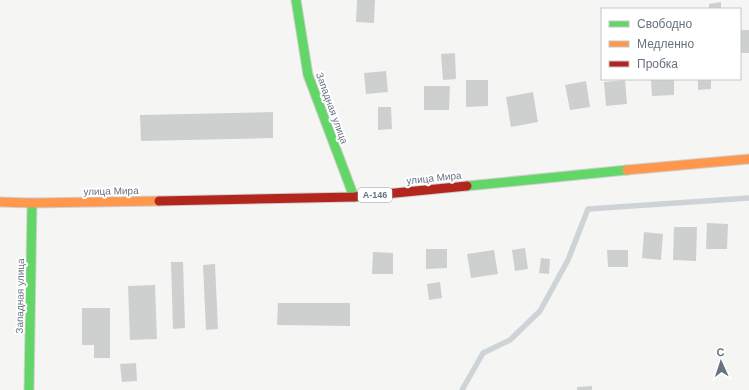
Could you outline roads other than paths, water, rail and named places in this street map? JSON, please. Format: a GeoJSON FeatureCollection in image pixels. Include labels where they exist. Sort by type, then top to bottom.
{"type":"FeatureCollection","features":[{"type":"Feature","properties":{"kind":"main road","name":"Западная улица"},"geometry":{"type":"LineString","coordinates":[[296,0],[308,75],[354,197]]}},
{"type":"Feature","properties":{"kind":"main road","name":"улица Мира"},"geometry":{"type":"LineString","coordinates":[[0,202],[32,203],[354,197],[749,159]]}},
{"type":"Feature","properties":{"kind":"main road","name":"Западная улица"},"geometry":{"type":"LineString","coordinates":[[29,390],[32,203]]}},
{"type":"Feature","properties":{"kind":"waterway"},"geometry":{"type":"LineString","coordinates":[[462,390],[483,353],[510,340],[540,311],[568,260],[588,209],[749,198]]}}]}
